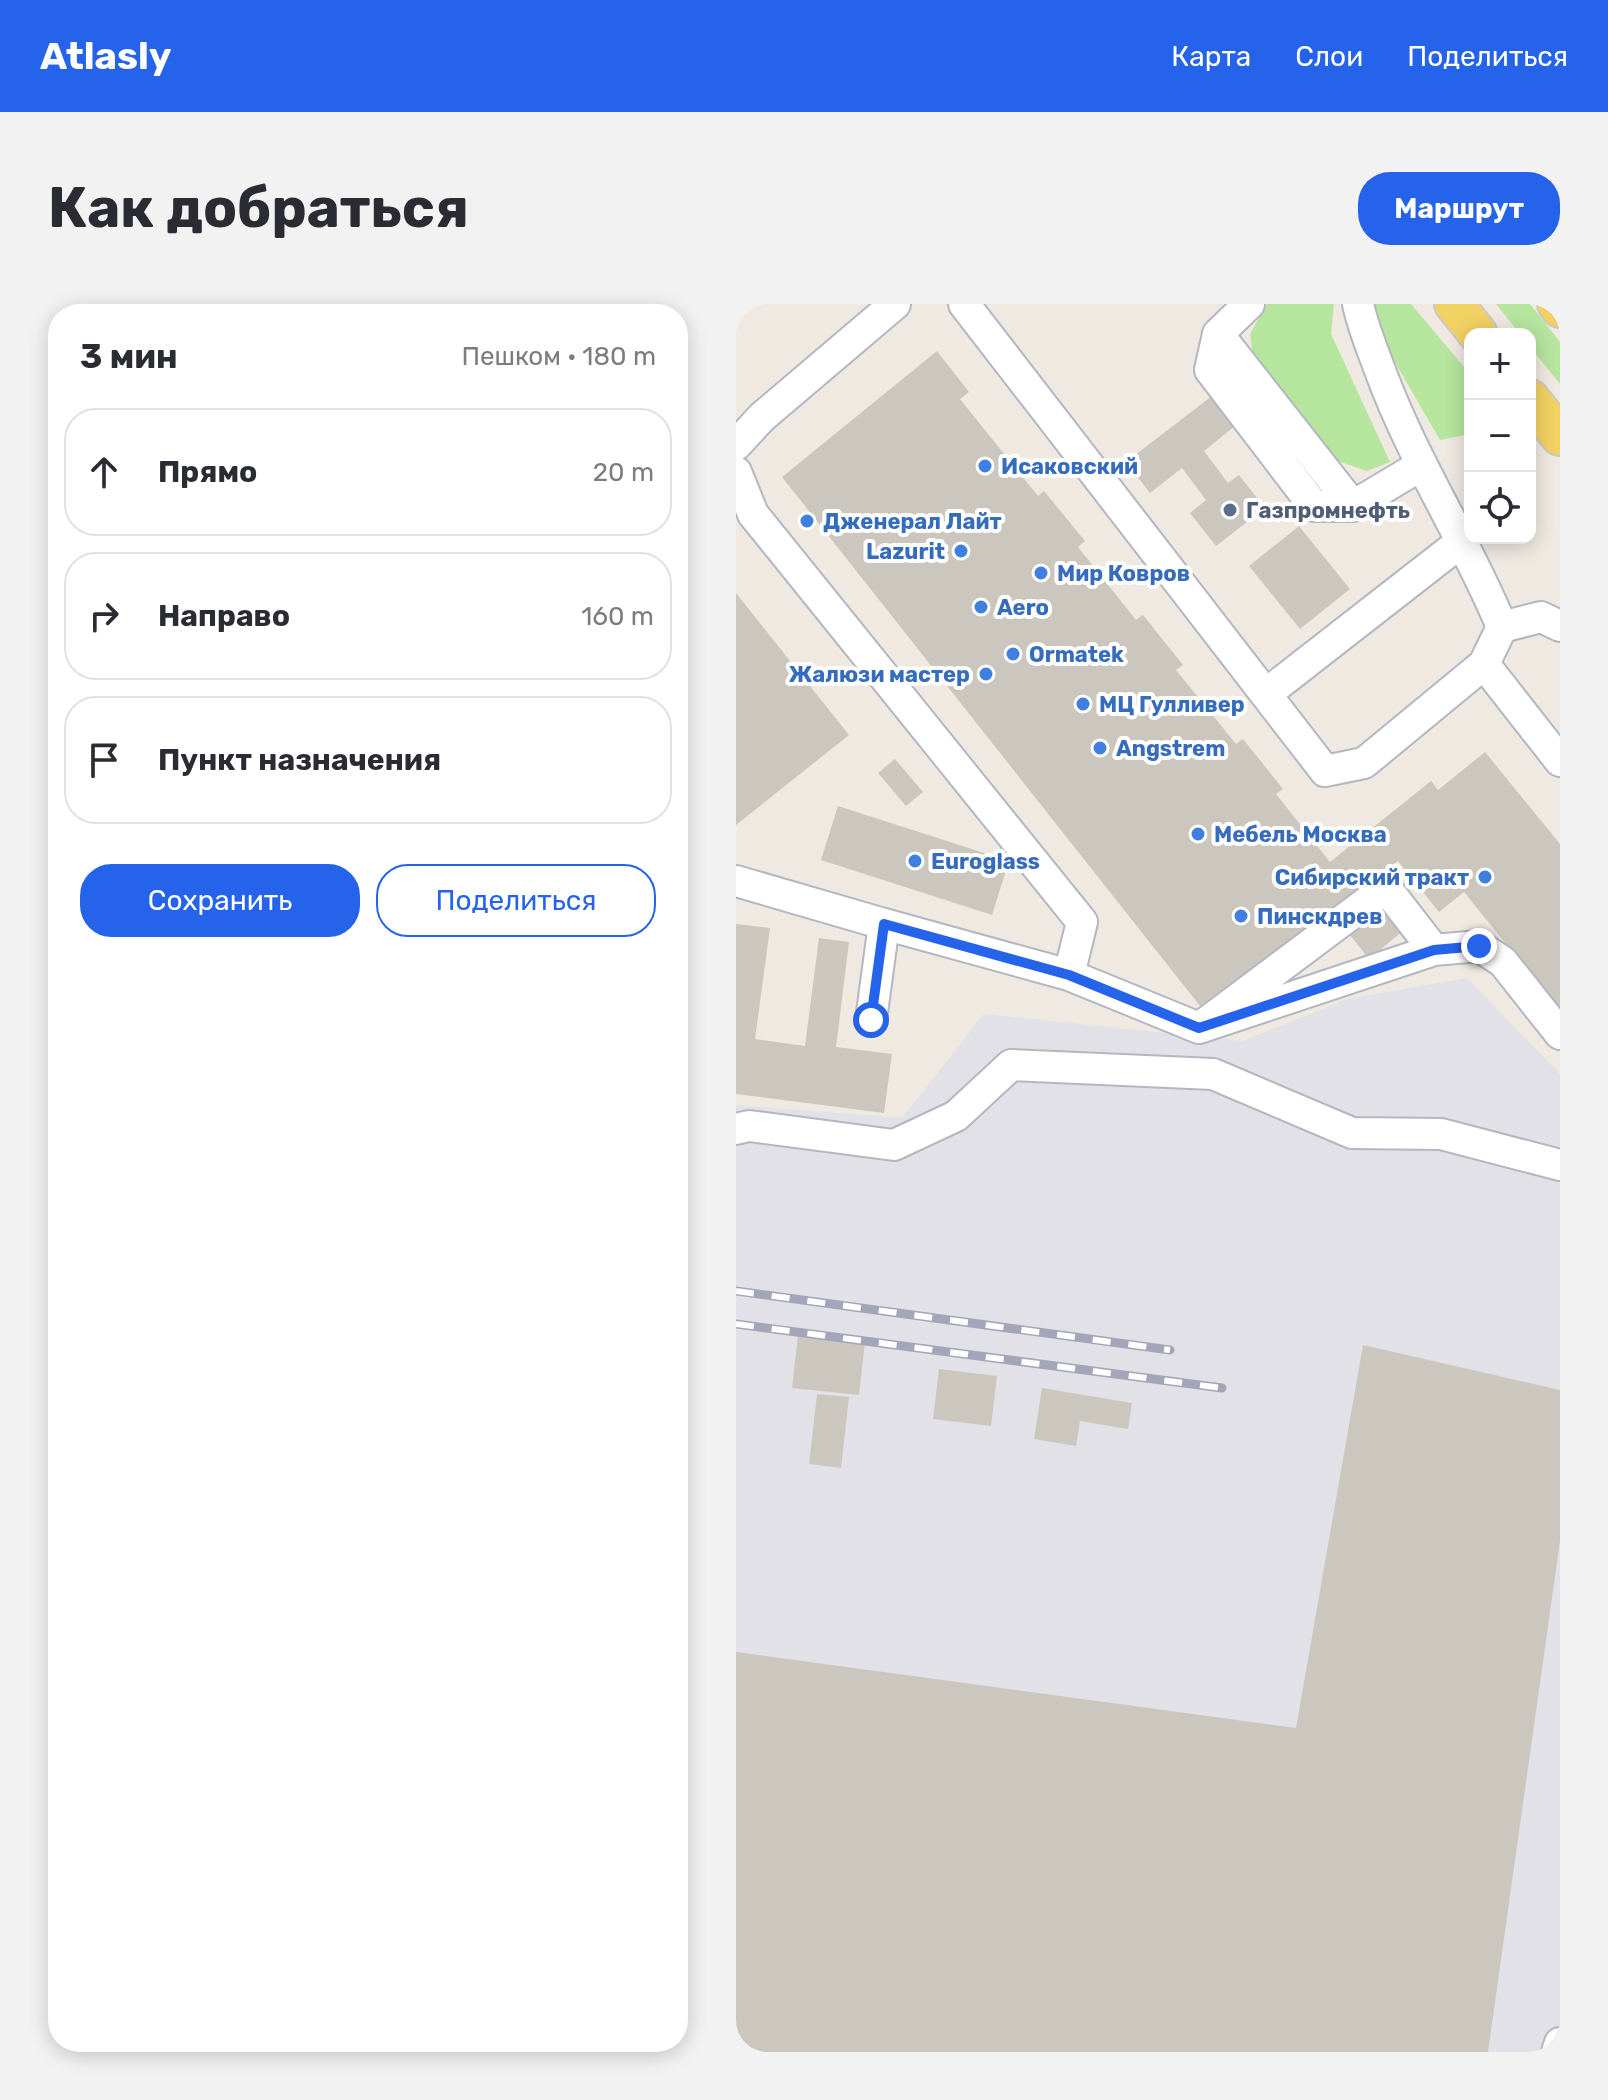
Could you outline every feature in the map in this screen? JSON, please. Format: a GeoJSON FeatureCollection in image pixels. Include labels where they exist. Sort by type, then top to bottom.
{"type":"FeatureCollection","features":[{"type":"Feature","properties":{"kind":"main road"},"geometry":{"type":"LineString","coordinates":[[1454,304],[1473,328]]}},
{"type":"Feature","properties":{"kind":"main road"},"geometry":{"type":"LineString","coordinates":[[1531,400],[1560,436]]}},
{"type":"Feature","properties":{"kind":"lane"},"geometry":{"type":"LineString","coordinates":[[736,445],[749,415],[895,304]]}},
{"type":"Feature","properties":{"kind":"lane"},"geometry":{"type":"LineString","coordinates":[[964,304],[1325,771],[1364,763],[1484,664],[1502,627],[1481,575],[1420,466],[1396,412],[1358,304]]}},
{"type":"Feature","properties":{"kind":"lane"},"geometry":{"type":"LineString","coordinates":[[1249,304],[1218,334],[1210,370],[1314,506],[1353,506],[1420,466]]}},
{"type":"Feature","properties":{"kind":"lane"},"geometry":{"type":"LineString","coordinates":[[736,472],[753,514],[1082,922],[1069,975]]}},
{"type":"Feature","properties":{"kind":"lane"},"geometry":{"type":"LineString","coordinates":[[1266,694],[1461,542]]}},
{"type":"Feature","properties":{"kind":"lane"},"geometry":{"type":"LineString","coordinates":[[1502,627],[1541,617],[1560,626]]}},
{"type":"Feature","properties":{"kind":"lane"},"geometry":{"type":"LineString","coordinates":[[1484,664],[1560,761]]}},
{"type":"Feature","properties":{"kind":"lane"},"geometry":{"type":"LineString","coordinates":[[736,881],[1069,975],[1199,1028],[1434,950],[1479,946],[1503,962],[1560,1034]]}},
{"type":"Feature","properties":{"kind":"lane"},"geometry":{"type":"LineString","coordinates":[[1199,1028],[1386,888],[1434,950]]}},
{"type":"Feature","properties":{"kind":"lane"},"geometry":{"type":"LineString","coordinates":[[871,1020],[884,924]]}},
{"type":"Feature","properties":{"kind":"lane"},"geometry":{"type":"LineString","coordinates":[[736,1129],[749,1126],[894,1145],[956,1116],[1011,1065],[1119,1068],[1213,1074],[1352,1133],[1441,1134],[1560,1165]]}},
{"type":"Feature","properties":{"kind":"lane"},"geometry":{"type":"LineString","coordinates":[[1557,2052],[1560,2043]]}},
{"type":"Feature","properties":{"kind":"shaded area"},"geometry":{"type":"Polygon","coordinates":[[[1467,978],[1560,1074],[1560,2052],[736,2052],[736,1105],[902,1118],[984,1014],[1243,1041],[1347,999],[1467,978]]]}},
{"type":"Feature","properties":{"kind":"green space"},"geometry":{"type":"Polygon","coordinates":[[[1267,304],[1334,304],[1331,334],[1390,462],[1367,471],[1326,457],[1255,370],[1250,334],[1267,304]]]}},
{"type":"Feature","properties":{"kind":"green space"},"geometry":{"type":"Polygon","coordinates":[[[1371,304],[1411,304],[1464,367],[1464,435],[1440,440],[1381,338],[1371,304]]]}},
{"type":"Feature","properties":{"kind":"green space"},"geometry":{"type":"Polygon","coordinates":[[[1496,304],[1530,304],[1560,342],[1560,384],[1536,354],[1536,328],[1515,328],[1496,304]]]}},
{"type":"Feature","properties":{"kind":"building","name":"МЦ Гулливер"},"geometry":{"type":"Polygon","coordinates":[[[937,351],[969,392],[960,399],[1038,496],[1044,491],[1085,541],[1078,547],[1136,620],[1143,615],[1183,665],[1176,670],[1236,744],[1243,739],[1283,789],[1276,794],[1330,862],[1431,781],[1438,790],[1485,752],[1560,844],[1560,1011],[1464,892],[1439,912],[1398,861],[1200,1006],[782,477],[937,351]]]}},
{"type":"Feature","properties":{"kind":"building"},"geometry":{"type":"Polygon","coordinates":[[[1212,396],[1235,426],[1204,451],[1228,483],[1239,475],[1265,508],[1216,546],[1190,513],[1206,500],[1182,468],[1150,493],[1126,462],[1212,396]]]}},
{"type":"Feature","properties":{"kind":"building"},"geometry":{"type":"Polygon","coordinates":[[[1299,526],[1350,589],[1300,629],[1249,566],[1299,526]]]}},
{"type":"Feature","properties":{"kind":"building"},"geometry":{"type":"Polygon","coordinates":[[[736,593],[849,735],[736,825],[736,593]]]}},
{"type":"Feature","properties":{"kind":"building"},"geometry":{"type":"Polygon","coordinates":[[[895,759],[923,792],[906,806],[878,773],[895,759]]]}},
{"type":"Feature","properties":{"kind":"building","name":"Euroglass"},"geometry":{"type":"Polygon","coordinates":[[[838,806],[1009,861],[992,915],[821,860],[838,806]]]}},
{"type":"Feature","properties":{"kind":"building"},"geometry":{"type":"Polygon","coordinates":[[[1385,907],[1404,930],[1369,959],[1350,935],[1385,907]]]}},
{"type":"Feature","properties":{"kind":"building"},"geometry":{"type":"Polygon","coordinates":[[[736,924],[770,928],[755,1039],[805,1046],[819,938],[849,942],[836,1047],[892,1054],[884,1113],[736,1094],[736,924]]]}},
{"type":"Feature","properties":{"kind":"building"},"geometry":{"type":"Polygon","coordinates":[[[798,1335],[865,1342],[859,1395],[792,1388],[798,1335]]]}},
{"type":"Feature","properties":{"kind":"building"},"geometry":{"type":"Polygon","coordinates":[[[1363,1345],[1560,1390],[1560,1541],[1488,2052],[736,2052],[736,1652],[1296,1728],[1363,1345]]]}},
{"type":"Feature","properties":{"kind":"building"},"geometry":{"type":"Polygon","coordinates":[[[939,1369],[997,1376],[991,1426],[933,1419],[939,1369]]]}},
{"type":"Feature","properties":{"kind":"building"},"geometry":{"type":"Polygon","coordinates":[[[1042,1388],[1132,1403],[1128,1429],[1080,1421],[1076,1446],[1034,1439],[1042,1388]]]}},
{"type":"Feature","properties":{"kind":"building"},"geometry":{"type":"Polygon","coordinates":[[[817,1394],[849,1397],[841,1468],[809,1464],[817,1394]]]}},
{"type":"Feature","properties":{"kind":"railway"},"geometry":{"type":"LineString","coordinates":[[736,1291],[1170,1350]]}},
{"type":"Feature","properties":{"kind":"railway"},"geometry":{"type":"LineString","coordinates":[[736,1324],[1222,1388]]}},
{"type":"Feature","properties":{"kind":"place","name":"Исаковский"},"geometry":{"type":"Point","coordinates":[985,466]}},
{"type":"Feature","properties":{"kind":"place","name":"Газпромнефть"},"geometry":{"type":"Point","coordinates":[1230,510]}},
{"type":"Feature","properties":{"kind":"place","name":"Дженерал Лайт"},"geometry":{"type":"Point","coordinates":[807,521]}},
{"type":"Feature","properties":{"kind":"place","name":"Lazurit"},"geometry":{"type":"Point","coordinates":[961,551]}},
{"type":"Feature","properties":{"kind":"place","name":"Мир Ковров"},"geometry":{"type":"Point","coordinates":[1041,573]}},
{"type":"Feature","properties":{"kind":"place","name":"Aero"},"geometry":{"type":"Point","coordinates":[981,607]}},
{"type":"Feature","properties":{"kind":"place","name":"Ormatek"},"geometry":{"type":"Point","coordinates":[1013,654]}},
{"type":"Feature","properties":{"kind":"place","name":"Жалюзи мастер"},"geometry":{"type":"Point","coordinates":[986,674]}},
{"type":"Feature","properties":{"kind":"place","name":"МЦ Гулливер"},"geometry":{"type":"Point","coordinates":[1083,704]}},
{"type":"Feature","properties":{"kind":"place","name":"Angstrem"},"geometry":{"type":"Point","coordinates":[1100,748]}},
{"type":"Feature","properties":{"kind":"place","name":"Мебель Москва"},"geometry":{"type":"Point","coordinates":[1198,834]}},
{"type":"Feature","properties":{"kind":"place","name":"Euroglass"},"geometry":{"type":"Point","coordinates":[915,861]}},
{"type":"Feature","properties":{"kind":"place","name":"Сибирский тракт"},"geometry":{"type":"Point","coordinates":[1485,877]}},
{"type":"Feature","properties":{"kind":"place","name":"Пинскдрев"},"geometry":{"type":"Point","coordinates":[1241,916]}},
{"type":"Feature","properties":{"kind":"route"},"geometry":{"type":"LineString","coordinates":[[871,1020],[884,924],[1069,975],[1199,1028],[1434,950],[1479,946]]}}]}
